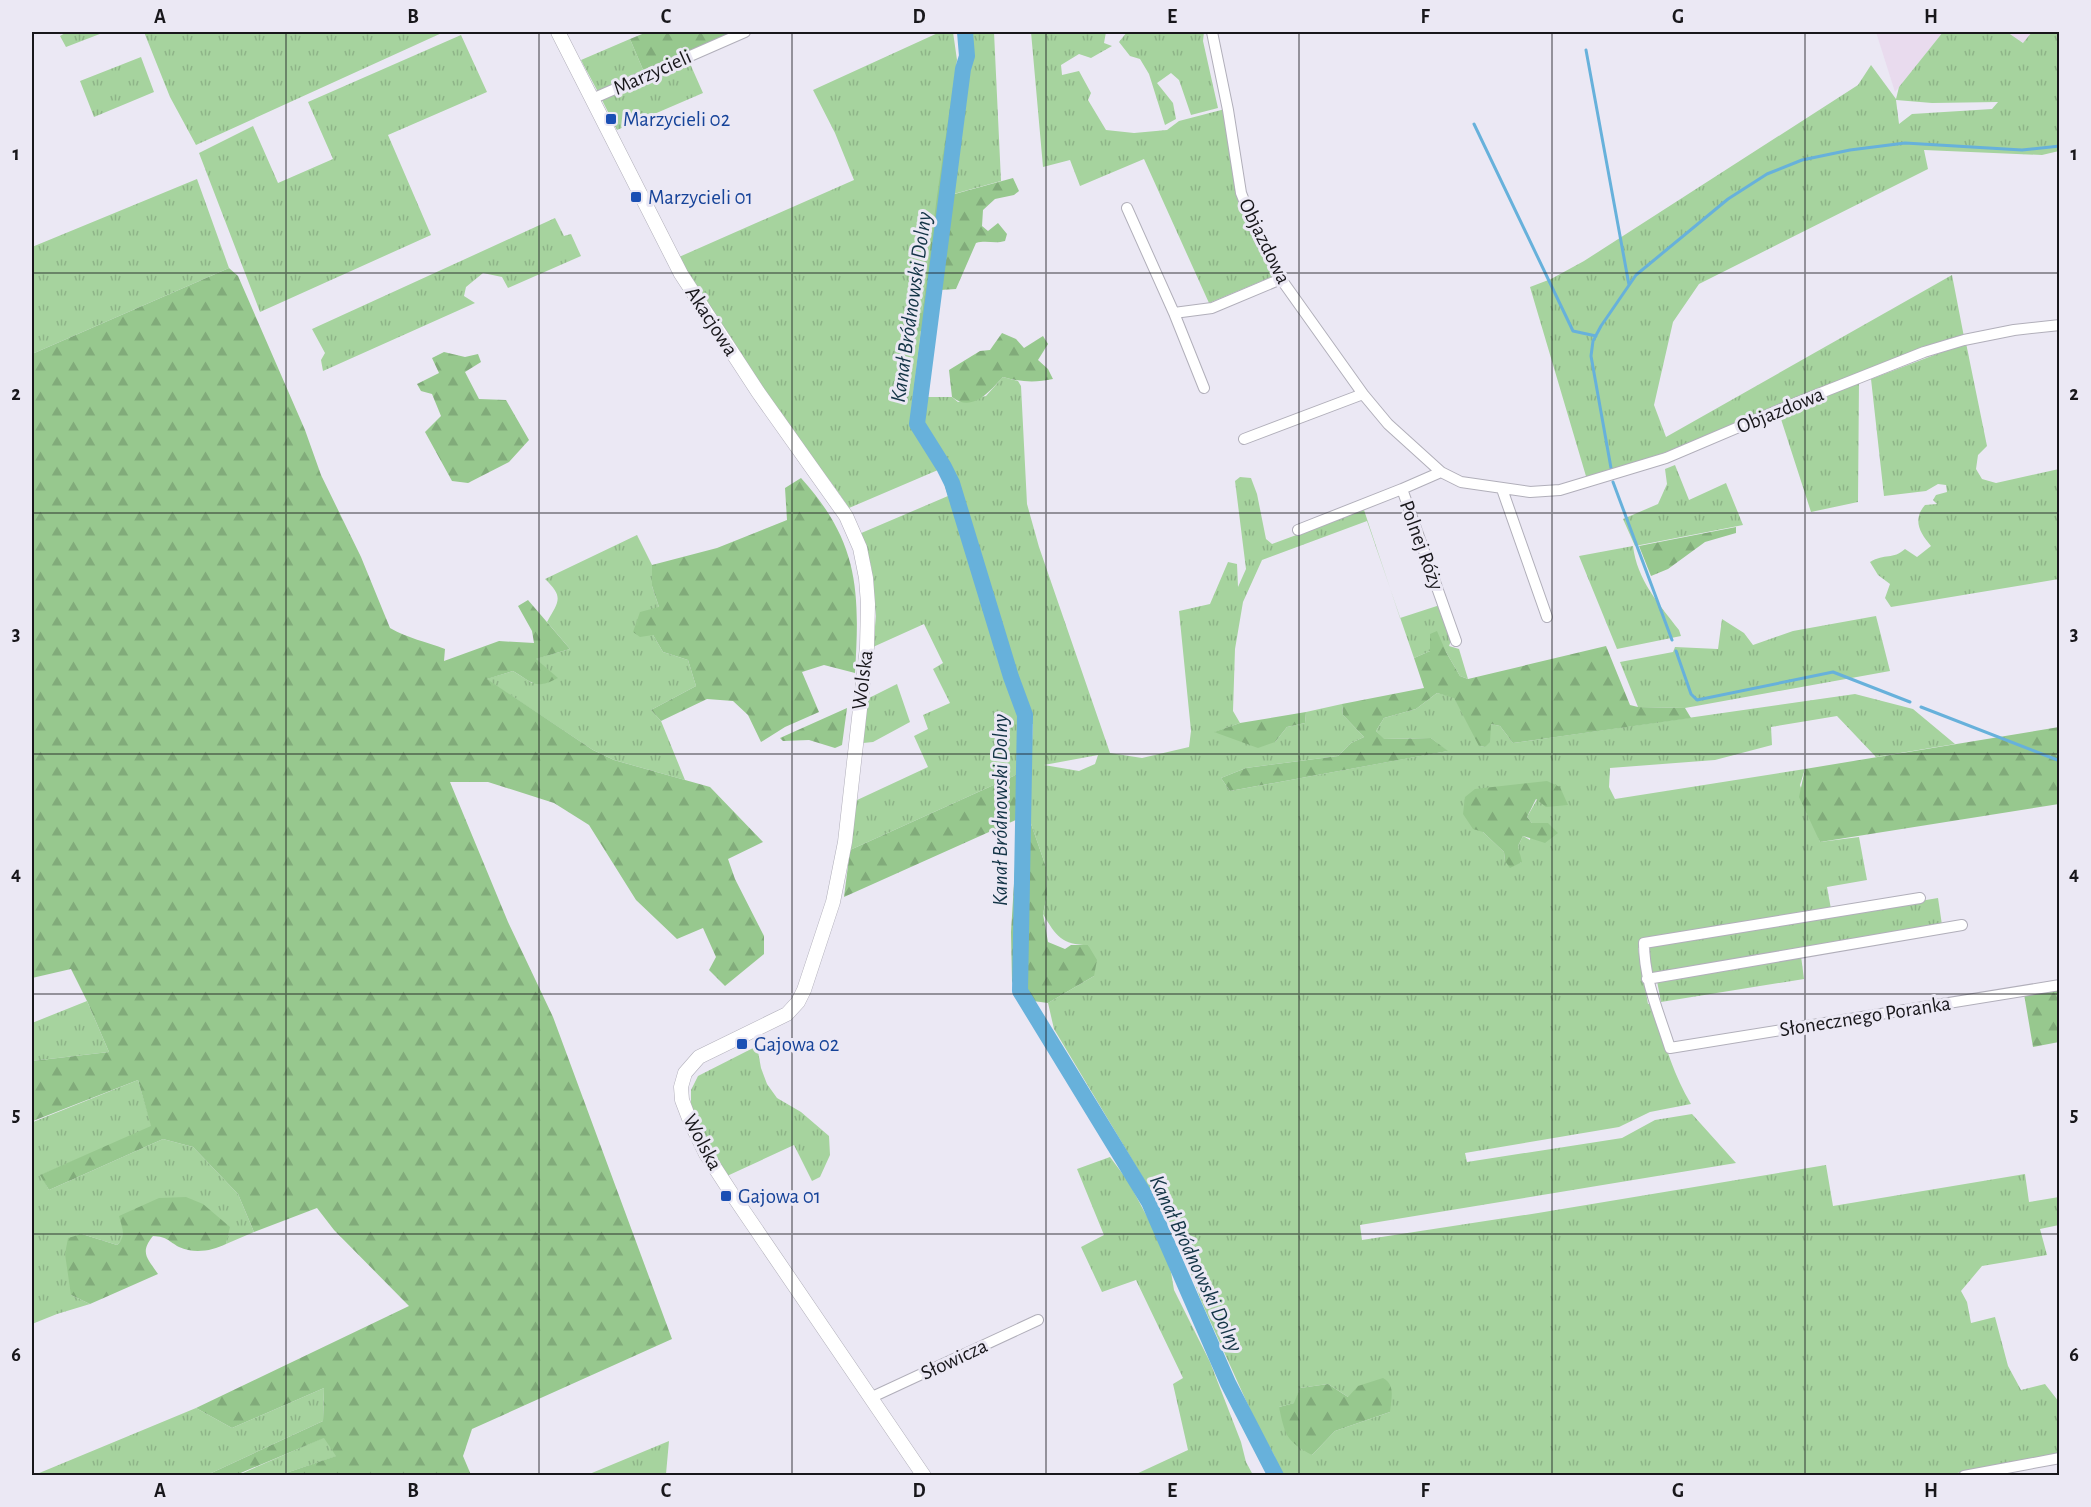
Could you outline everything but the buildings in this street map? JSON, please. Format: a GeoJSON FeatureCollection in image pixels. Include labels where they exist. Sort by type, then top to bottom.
{"type":"FeatureCollection","features":[{"type":"Feature","properties":{"kind":"street","name":"Akacjowa"},"geometry":{"type":"LineString","coordinates":[[558,32],[681,274],[758,392],[846,516],[860,548],[868,604]]}},
{"type":"Feature","properties":{"kind":"street","name":"Marzycieli"},"geometry":{"type":"LineString","coordinates":[[592,99],[745,32]]}},
{"type":"Feature","properties":{"kind":"street","name":"Objazdowa"},"geometry":{"type":"LineString","coordinates":[[1212,32],[1228,110],[1241,194],[1259,238],[1281,279],[1363,394],[1388,424],[1441,472],[1461,482],[1530,492],[1560,490],[1580,485],[1666,458],[1924,352],[1964,340],[2060,325]]}},
{"type":"Feature","properties":{"kind":"street"},"geometry":{"type":"LineString","coordinates":[[1127,208],[1174,313],[1203,388]]}},
{"type":"Feature","properties":{"kind":"street"},"geometry":{"type":"LineString","coordinates":[[1174,313],[1212,308],[1281,279]]}},
{"type":"Feature","properties":{"kind":"street"},"geometry":{"type":"LineString","coordinates":[[1244,439],[1363,394]]}},
{"type":"Feature","properties":{"kind":"street","name":"Polnej Róży"},"geometry":{"type":"LineString","coordinates":[[1441,472],[1402,489],[1456,641]]}},
{"type":"Feature","properties":{"kind":"street"},"geometry":{"type":"LineString","coordinates":[[1298,530],[1402,489]]}},
{"type":"Feature","properties":{"kind":"street"},"geometry":{"type":"LineString","coordinates":[[1502,489],[1547,617]]}},
{"type":"Feature","properties":{"kind":"street","name":"Wolska"},"geometry":{"type":"LineString","coordinates":[[868,604],[865,666],[842,862],[833,902],[804,990],[798,1002],[787,1014],[699,1057],[685,1073],[681,1087],[682,1100],[706,1154],[924,1476]]}},
{"type":"Feature","properties":{"kind":"street"},"geometry":{"type":"LineString","coordinates":[[1920,898],[1644,943],[1647,979],[1962,925]]}},
{"type":"Feature","properties":{"kind":"street","name":"Słonecznego Poranka"},"geometry":{"type":"LineString","coordinates":[[1647,979],[1670,1048],[2060,985]]}},
{"type":"Feature","properties":{"kind":"street","name":"Słowicza"},"geometry":{"type":"LineString","coordinates":[[870,1398],[1038,1320]]}},
{"type":"Feature","properties":{"kind":"street"},"geometry":{"type":"LineString","coordinates":[[1964,1476],[2060,1458]]}},
{"type":"Feature","properties":{"kind":"shaded area"},"geometry":{"type":"Polygon","coordinates":[[[1876,32],[1943,32],[1895,92],[1876,32]]]}},
{"type":"Feature","properties":{"kind":"shaded area"},"geometry":{"type":"Polygon","coordinates":[[[2007,32],[2032,32],[2024,43],[2007,32]]]}},
{"type":"Feature","properties":{"kind":"green space"},"geometry":{"type":"Polygon","coordinates":[[[67,32],[105,32],[66,47],[60,36],[67,32]]]}},
{"type":"Feature","properties":{"kind":"green space"},"geometry":{"type":"Polygon","coordinates":[[[144,32],[444,32],[196,145],[170,97],[144,32]]]}},
{"type":"Feature","properties":{"kind":"green space"},"geometry":{"type":"Polygon","coordinates":[[[647,32],[734,32],[644,72],[630,39],[647,32]]]}},
{"type":"Feature","properties":{"kind":"green space"},"geometry":{"type":"Polygon","coordinates":[[[940,32],[953,32],[957,60],[922,312],[899,323],[921,330],[911,412],[924,413],[926,397],[952,397],[958,402],[986,396],[1003,377],[1018,381],[1021,386],[1027,504],[1039,547],[1110,753],[1142,758],[1189,747],[1191,731],[1179,611],[1210,604],[1228,562],[1237,564],[1238,587],[1246,569],[1235,481],[1240,477],[1251,478],[1257,494],[1266,539],[1272,544],[1364,510],[1391,590],[1367,521],[1262,560],[1243,602],[1235,649],[1233,711],[1240,723],[1215,732],[1275,742],[1287,727],[1305,723],[1306,712],[1342,704],[1343,715],[1364,737],[1351,743],[1338,756],[1246,768],[1221,778],[1230,791],[1447,751],[1431,738],[1383,739],[1376,731],[1384,718],[1416,709],[1437,693],[1454,697],[1480,746],[1485,747],[1491,724],[1500,726],[1513,743],[1855,694],[1913,709],[1955,744],[1876,757],[1837,716],[1771,727],[1772,745],[1715,760],[1610,768],[1609,787],[1615,799],[1805,769],[1800,785],[1820,842],[1859,837],[1867,880],[1827,887],[1831,909],[1638,948],[1648,1004],[1653,1003],[1673,1067],[1691,1104],[1650,1112],[1619,1127],[1465,1153],[1467,1162],[1622,1138],[1655,1120],[1692,1114],[1736,1163],[1360,1225],[1362,1240],[1826,1165],[1833,1206],[2025,1174],[2029,1202],[2059,1197],[2059,1225],[2040,1229],[2047,1255],[1982,1266],[1961,1291],[1967,1302],[1971,1323],[1995,1317],[2008,1366],[2021,1390],[2045,1384],[2059,1402],[2059,1454],[1941,1476],[1282,1475],[1202,1303],[1176,1233],[1054,1029],[1048,1003],[1094,976],[1088,945],[1079,945],[1061,938],[1043,914],[1047,895],[1046,867],[1028,815],[1033,724],[1020,725],[1020,773],[850,850],[855,801],[928,767],[914,736],[928,729],[923,715],[950,703],[933,669],[943,663],[924,624],[873,647],[876,616],[871,565],[859,534],[948,496],[938,470],[849,508],[764,391],[720,325],[679,257],[854,180],[835,133],[813,90],[940,32]],[[1098,755],[1044,765],[1079,771],[1095,764],[1098,755]],[[1547,782],[1483,832],[1504,852],[1505,861],[1521,863],[1518,846],[1523,836],[1530,840],[1532,823],[1527,817],[1547,782]],[[1328,1384],[1300,1388],[1295,1403],[1279,1407],[1312,1455],[1335,1431],[1390,1412],[1348,1397],[1328,1384]]]}},
{"type":"Feature","properties":{"kind":"green space"},"geometry":{"type":"Polygon","coordinates":[[[970,32],[994,32],[1001,181],[950,195],[968,78],[970,32]]]}},
{"type":"Feature","properties":{"kind":"green space"},"geometry":{"type":"Polygon","coordinates":[[[1031,32],[1106,32],[1104,43],[1112,46],[1091,58],[1079,54],[1061,65],[1062,75],[1079,71],[1091,93],[1088,100],[1106,130],[1134,133],[1167,130],[1179,121],[1225,109],[1235,180],[1274,276],[1209,303],[1144,159],[1080,186],[1070,160],[1043,167],[1031,32]]]}},
{"type":"Feature","properties":{"kind":"green space"},"geometry":{"type":"Polygon","coordinates":[[[1127,32],[1204,32],[1203,41],[1218,108],[1191,115],[1179,80],[1171,73],[1157,83],[1173,103],[1176,119],[1165,125],[1149,74],[1140,59],[1130,56],[1119,42],[1127,32]]]}},
{"type":"Feature","properties":{"kind":"green space"},"geometry":{"type":"Polygon","coordinates":[[[1943,32],[2007,32],[2023,43],[2032,32],[2059,32],[2059,151],[2042,155],[1924,150],[1928,169],[1699,284],[1673,322],[1654,405],[1666,437],[1952,275],[1964,337],[1673,452],[1588,483],[1530,287],[1551,279],[1584,261],[1858,85],[1871,65],[1896,99],[1899,87],[1943,32]],[[1896,100],[1899,124],[1912,114],[1992,109],[1998,102],[1932,103],[1896,100]]]}},
{"type":"Feature","properties":{"kind":"green space"},"geometry":{"type":"Polygon","coordinates":[[[461,35],[487,92],[388,135],[431,235],[260,312],[199,153],[253,126],[278,183],[333,159],[308,102],[461,35]]]}},
{"type":"Feature","properties":{"kind":"green space"},"geometry":{"type":"Polygon","coordinates":[[[630,39],[644,72],[598,92],[581,60],[630,39]]]}},
{"type":"Feature","properties":{"kind":"green space"},"geometry":{"type":"Polygon","coordinates":[[[141,57],[154,92],[94,117],[80,81],[141,57]]]}},
{"type":"Feature","properties":{"kind":"green space"},"geometry":{"type":"Polygon","coordinates":[[[688,59],[703,93],[617,130],[601,98],[688,59]]]}},
{"type":"Feature","properties":{"kind":"green space"},"geometry":{"type":"Polygon","coordinates":[[[968,78],[951,195],[1013,178],[1019,191],[1014,195],[995,199],[983,210],[982,226],[988,231],[998,223],[1007,234],[1005,241],[976,243],[956,289],[940,290],[924,414],[911,412],[921,331],[901,334],[899,322],[922,312],[954,80],[968,78]]]}},
{"type":"Feature","properties":{"kind":"green space"},"geometry":{"type":"Polygon","coordinates":[[[197,179],[229,268],[32,354],[32,247],[197,179]]]}},
{"type":"Feature","properties":{"kind":"green space"},"geometry":{"type":"Polygon","coordinates":[[[555,218],[564,236],[571,234],[581,256],[508,288],[502,277],[483,273],[466,287],[464,296],[475,303],[323,371],[321,360],[325,353],[312,329],[555,218]]]}},
{"type":"Feature","properties":{"kind":"green space"},"geometry":{"type":"Polygon","coordinates":[[[229,268],[238,276],[305,430],[321,475],[361,557],[390,628],[445,649],[444,661],[499,641],[534,643],[532,631],[518,606],[528,600],[570,649],[536,659],[558,678],[544,684],[534,684],[513,671],[487,679],[593,750],[614,760],[710,787],[763,842],[728,859],[735,879],[764,936],[764,954],[725,986],[709,970],[716,957],[703,928],[677,939],[636,900],[589,825],[554,803],[488,782],[450,782],[508,922],[553,1017],[672,1339],[472,1429],[463,1456],[471,1475],[280,1475],[336,1456],[324,1438],[236,1475],[207,1475],[323,1421],[324,1388],[232,1428],[196,1408],[409,1306],[334,1230],[317,1208],[254,1232],[238,1194],[193,1147],[163,1139],[49,1190],[40,1175],[151,1126],[138,1080],[33,1121],[32,1124],[32,1061],[109,1052],[71,969],[32,978],[32,354],[229,268]]]}},
{"type":"Feature","properties":{"kind":"green space"},"geometry":{"type":"Polygon","coordinates":[[[1002,333],[1016,339],[1024,348],[1043,336],[1048,344],[1038,360],[1048,369],[1053,379],[1028,381],[1003,377],[980,399],[973,402],[966,403],[952,397],[949,370],[980,351],[990,350],[1002,333]]]}},
{"type":"Feature","properties":{"kind":"green space"},"geometry":{"type":"Polygon","coordinates":[[[1966,343],[1987,446],[1978,455],[1976,469],[1982,479],[1996,483],[2059,469],[2059,579],[1891,607],[1885,598],[1890,584],[1878,575],[1870,562],[1897,554],[1905,549],[1917,557],[1931,546],[1919,526],[1919,516],[1925,505],[1937,504],[1933,500],[1936,495],[1947,492],[1946,485],[1938,484],[1926,491],[1884,496],[1871,379],[1966,343]]]}},
{"type":"Feature","properties":{"kind":"green space"},"geometry":{"type":"Polygon","coordinates":[[[444,352],[465,357],[478,354],[481,362],[465,372],[479,399],[506,400],[529,440],[509,462],[468,483],[452,481],[425,432],[441,416],[432,394],[421,391],[417,384],[439,373],[432,358],[444,352]]]}},
{"type":"Feature","properties":{"kind":"green space"},"geometry":{"type":"Polygon","coordinates":[[[1859,381],[1858,502],[1811,512],[1780,416],[1859,381]]]}},
{"type":"Feature","properties":{"kind":"green space"},"geometry":{"type":"Polygon","coordinates":[[[1675,465],[1689,500],[1726,483],[1743,525],[1635,546],[1623,519],[1658,504],[1667,484],[1665,469],[1675,465]]]}},
{"type":"Feature","properties":{"kind":"green space"},"geometry":{"type":"Polygon","coordinates":[[[801,478],[835,524],[852,569],[857,617],[855,673],[824,665],[802,672],[819,712],[785,727],[761,742],[748,715],[733,701],[707,699],[661,721],[651,710],[696,686],[688,660],[663,652],[653,635],[640,637],[633,632],[640,612],[659,607],[652,586],[652,565],[717,548],[787,520],[785,488],[801,478]]]}},
{"type":"Feature","properties":{"kind":"green space"},"geometry":{"type":"Polygon","coordinates":[[[1736,527],[1736,533],[1705,542],[1668,569],[1651,576],[1639,546],[1736,527]]]}},
{"type":"Feature","properties":{"kind":"green space"},"geometry":{"type":"Polygon","coordinates":[[[637,535],[652,565],[652,586],[659,607],[653,635],[663,652],[688,660],[696,686],[651,710],[661,721],[685,780],[614,760],[593,750],[486,679],[513,671],[532,683],[557,678],[535,659],[570,649],[547,622],[558,599],[555,590],[545,579],[637,535]]]}},
{"type":"Feature","properties":{"kind":"green space"},"geometry":{"type":"Polygon","coordinates":[[[1633,546],[1644,581],[1681,636],[1617,649],[1579,556],[1633,546]]]}},
{"type":"Feature","properties":{"kind":"green space"},"geometry":{"type":"Polygon","coordinates":[[[1440,605],[1452,638],[1449,646],[1459,649],[1468,679],[1460,676],[1446,652],[1430,634],[1430,651],[1414,658],[1400,618],[1440,605]]]}},
{"type":"Feature","properties":{"kind":"green space"},"geometry":{"type":"Polygon","coordinates":[[[1876,616],[1890,671],[1685,708],[1638,707],[1620,662],[1673,652],[1675,647],[1718,649],[1722,619],[1744,633],[1753,645],[1793,631],[1876,616]]]}},
{"type":"Feature","properties":{"kind":"green space"},"geometry":{"type":"Polygon","coordinates":[[[1437,631],[1460,676],[1468,679],[1606,646],[1630,705],[1685,708],[1691,718],[1513,743],[1500,726],[1491,724],[1490,742],[1485,747],[1479,746],[1454,698],[1437,693],[1416,709],[1384,718],[1376,731],[1384,739],[1431,738],[1448,751],[1230,791],[1221,778],[1246,768],[1338,756],[1351,743],[1364,737],[1343,715],[1342,704],[1424,688],[1414,658],[1430,651],[1430,634],[1437,631]]]}},
{"type":"Feature","properties":{"kind":"green space"},"geometry":{"type":"Polygon","coordinates":[[[897,684],[910,722],[873,742],[863,743],[867,699],[897,684]]]}},
{"type":"Feature","properties":{"kind":"green space"},"geometry":{"type":"Polygon","coordinates":[[[847,708],[842,745],[835,748],[809,740],[783,741],[780,738],[847,708]]]}},
{"type":"Feature","properties":{"kind":"green space"},"geometry":{"type":"Polygon","coordinates":[[[1306,712],[1305,723],[1287,727],[1275,742],[1258,748],[1214,732],[1240,723],[1306,712]]]}},
{"type":"Feature","properties":{"kind":"green space"},"geometry":{"type":"Polygon","coordinates":[[[2059,727],[2059,804],[1820,842],[1799,797],[1805,769],[2059,727]]]}},
{"type":"Feature","properties":{"kind":"green space"},"geometry":{"type":"Polygon","coordinates":[[[1020,773],[1019,818],[1028,815],[1046,867],[1047,895],[1043,914],[1048,942],[1065,949],[1071,945],[1088,945],[1097,960],[1094,976],[1048,1003],[1033,1001],[1021,1003],[1012,981],[1011,932],[1018,819],[844,897],[850,850],[1020,773]]]}},
{"type":"Feature","properties":{"kind":"green space"},"geometry":{"type":"Polygon","coordinates":[[[1547,781],[1560,787],[1568,805],[1546,807],[1536,799],[1527,817],[1532,823],[1548,823],[1558,833],[1545,843],[1523,836],[1518,846],[1522,862],[1510,868],[1505,861],[1504,852],[1483,832],[1473,829],[1463,814],[1465,797],[1475,789],[1547,781]]]}},
{"type":"Feature","properties":{"kind":"green space"},"geometry":{"type":"Polygon","coordinates":[[[1938,898],[1942,925],[1652,973],[1648,947],[1938,898]]]}},
{"type":"Feature","properties":{"kind":"green space"},"geometry":{"type":"Polygon","coordinates":[[[1801,956],[1804,979],[1661,1002],[1657,981],[1801,956]]]}},
{"type":"Feature","properties":{"kind":"green space"},"geometry":{"type":"Polygon","coordinates":[[[2059,988],[2059,1042],[2033,1047],[2024,994],[2059,988]]]}},
{"type":"Feature","properties":{"kind":"green space"},"geometry":{"type":"Polygon","coordinates":[[[87,1001],[109,1052],[32,1061],[32,1023],[87,1001]]]}},
{"type":"Feature","properties":{"kind":"green space"},"geometry":{"type":"Polygon","coordinates":[[[757,1046],[767,1084],[777,1098],[801,1112],[829,1136],[830,1155],[820,1177],[812,1181],[794,1145],[727,1176],[710,1151],[691,1109],[691,1090],[698,1076],[757,1046]]]}},
{"type":"Feature","properties":{"kind":"green space"},"geometry":{"type":"Polygon","coordinates":[[[138,1080],[152,1127],[41,1175],[49,1190],[163,1139],[193,1147],[238,1194],[254,1232],[226,1244],[229,1227],[124,1233],[123,1239],[117,1245],[82,1234],[71,1295],[90,1304],[32,1324],[32,1124],[138,1080]]]}},
{"type":"Feature","properties":{"kind":"green space"},"geometry":{"type":"Polygon","coordinates":[[[1110,1157],[1128,1181],[1160,1241],[1171,1272],[1174,1290],[1210,1362],[1241,1442],[1246,1462],[1253,1475],[1134,1475],[1188,1450],[1173,1384],[1183,1378],[1136,1280],[1102,1292],[1081,1247],[1104,1235],[1077,1169],[1110,1157]]]}},
{"type":"Feature","properties":{"kind":"green space"},"geometry":{"type":"Polygon","coordinates":[[[186,1197],[203,1204],[230,1227],[226,1244],[209,1250],[197,1251],[179,1247],[165,1238],[153,1236],[146,1247],[146,1256],[158,1274],[90,1304],[71,1295],[65,1254],[68,1238],[82,1234],[117,1245],[123,1235],[119,1216],[159,1198],[186,1197]]]}},
{"type":"Feature","properties":{"kind":"green space"},"geometry":{"type":"Polygon","coordinates":[[[1383,1378],[1391,1388],[1390,1412],[1335,1431],[1312,1455],[1297,1446],[1285,1431],[1279,1407],[1294,1403],[1300,1388],[1328,1384],[1348,1397],[1358,1386],[1383,1378]]]}},
{"type":"Feature","properties":{"kind":"green space"},"geometry":{"type":"Polygon","coordinates":[[[324,1388],[323,1421],[207,1475],[32,1476],[196,1408],[232,1428],[324,1388]]]}},
{"type":"Feature","properties":{"kind":"green space"},"geometry":{"type":"Polygon","coordinates":[[[325,1437],[337,1456],[280,1475],[236,1476],[325,1437]]]}},
{"type":"Feature","properties":{"kind":"green space"},"geometry":{"type":"Polygon","coordinates":[[[669,1441],[666,1474],[587,1475],[669,1441]]]}},
{"type":"Feature","properties":{"kind":"waterway","name":"Kanał Bródnowski Dolny"},"geometry":{"type":"LineString","coordinates":[[965,32],[967,56],[963,69],[917,424],[952,483],[1011,677],[1025,715],[1020,991],[1149,1202],[1228,1383],[1276,1476]]}},
{"type":"Feature","properties":{"kind":"waterway"},"geometry":{"type":"LineString","coordinates":[[1586,50],[1629,285]]}},
{"type":"Feature","properties":{"kind":"waterway"},"geometry":{"type":"LineString","coordinates":[[1474,124],[1573,331],[1596,336]]}},
{"type":"Feature","properties":{"kind":"waterway"},"geometry":{"type":"LineString","coordinates":[[1611,468],[1591,356],[1593,341],[1636,275],[1728,199],[1767,174],[1802,160],[1850,150],[1905,143],[2022,150],[2060,146]]}},
{"type":"Feature","properties":{"kind":"waterway"},"geometry":{"type":"LineString","coordinates":[[1613,482],[1672,640]]}},
{"type":"Feature","properties":{"kind":"waterway"},"geometry":{"type":"LineString","coordinates":[[1676,651],[1691,694],[1697,700],[1833,672],[1910,702]]}},
{"type":"Feature","properties":{"kind":"waterway"},"geometry":{"type":"LineString","coordinates":[[1921,707],[2060,761]]}},
{"type":"Feature","properties":{"kind":"place","name":"Marzycieli 02"},"geometry":{"type":"Point","coordinates":[611,119]}},
{"type":"Feature","properties":{"kind":"place","name":"Marzycieli 01"},"geometry":{"type":"Point","coordinates":[636,197]}},
{"type":"Feature","properties":{"kind":"place","name":"Gajowa 02"},"geometry":{"type":"Point","coordinates":[742,1044]}},
{"type":"Feature","properties":{"kind":"place","name":"Gajowa 01"},"geometry":{"type":"Point","coordinates":[726,1196]}}]}
